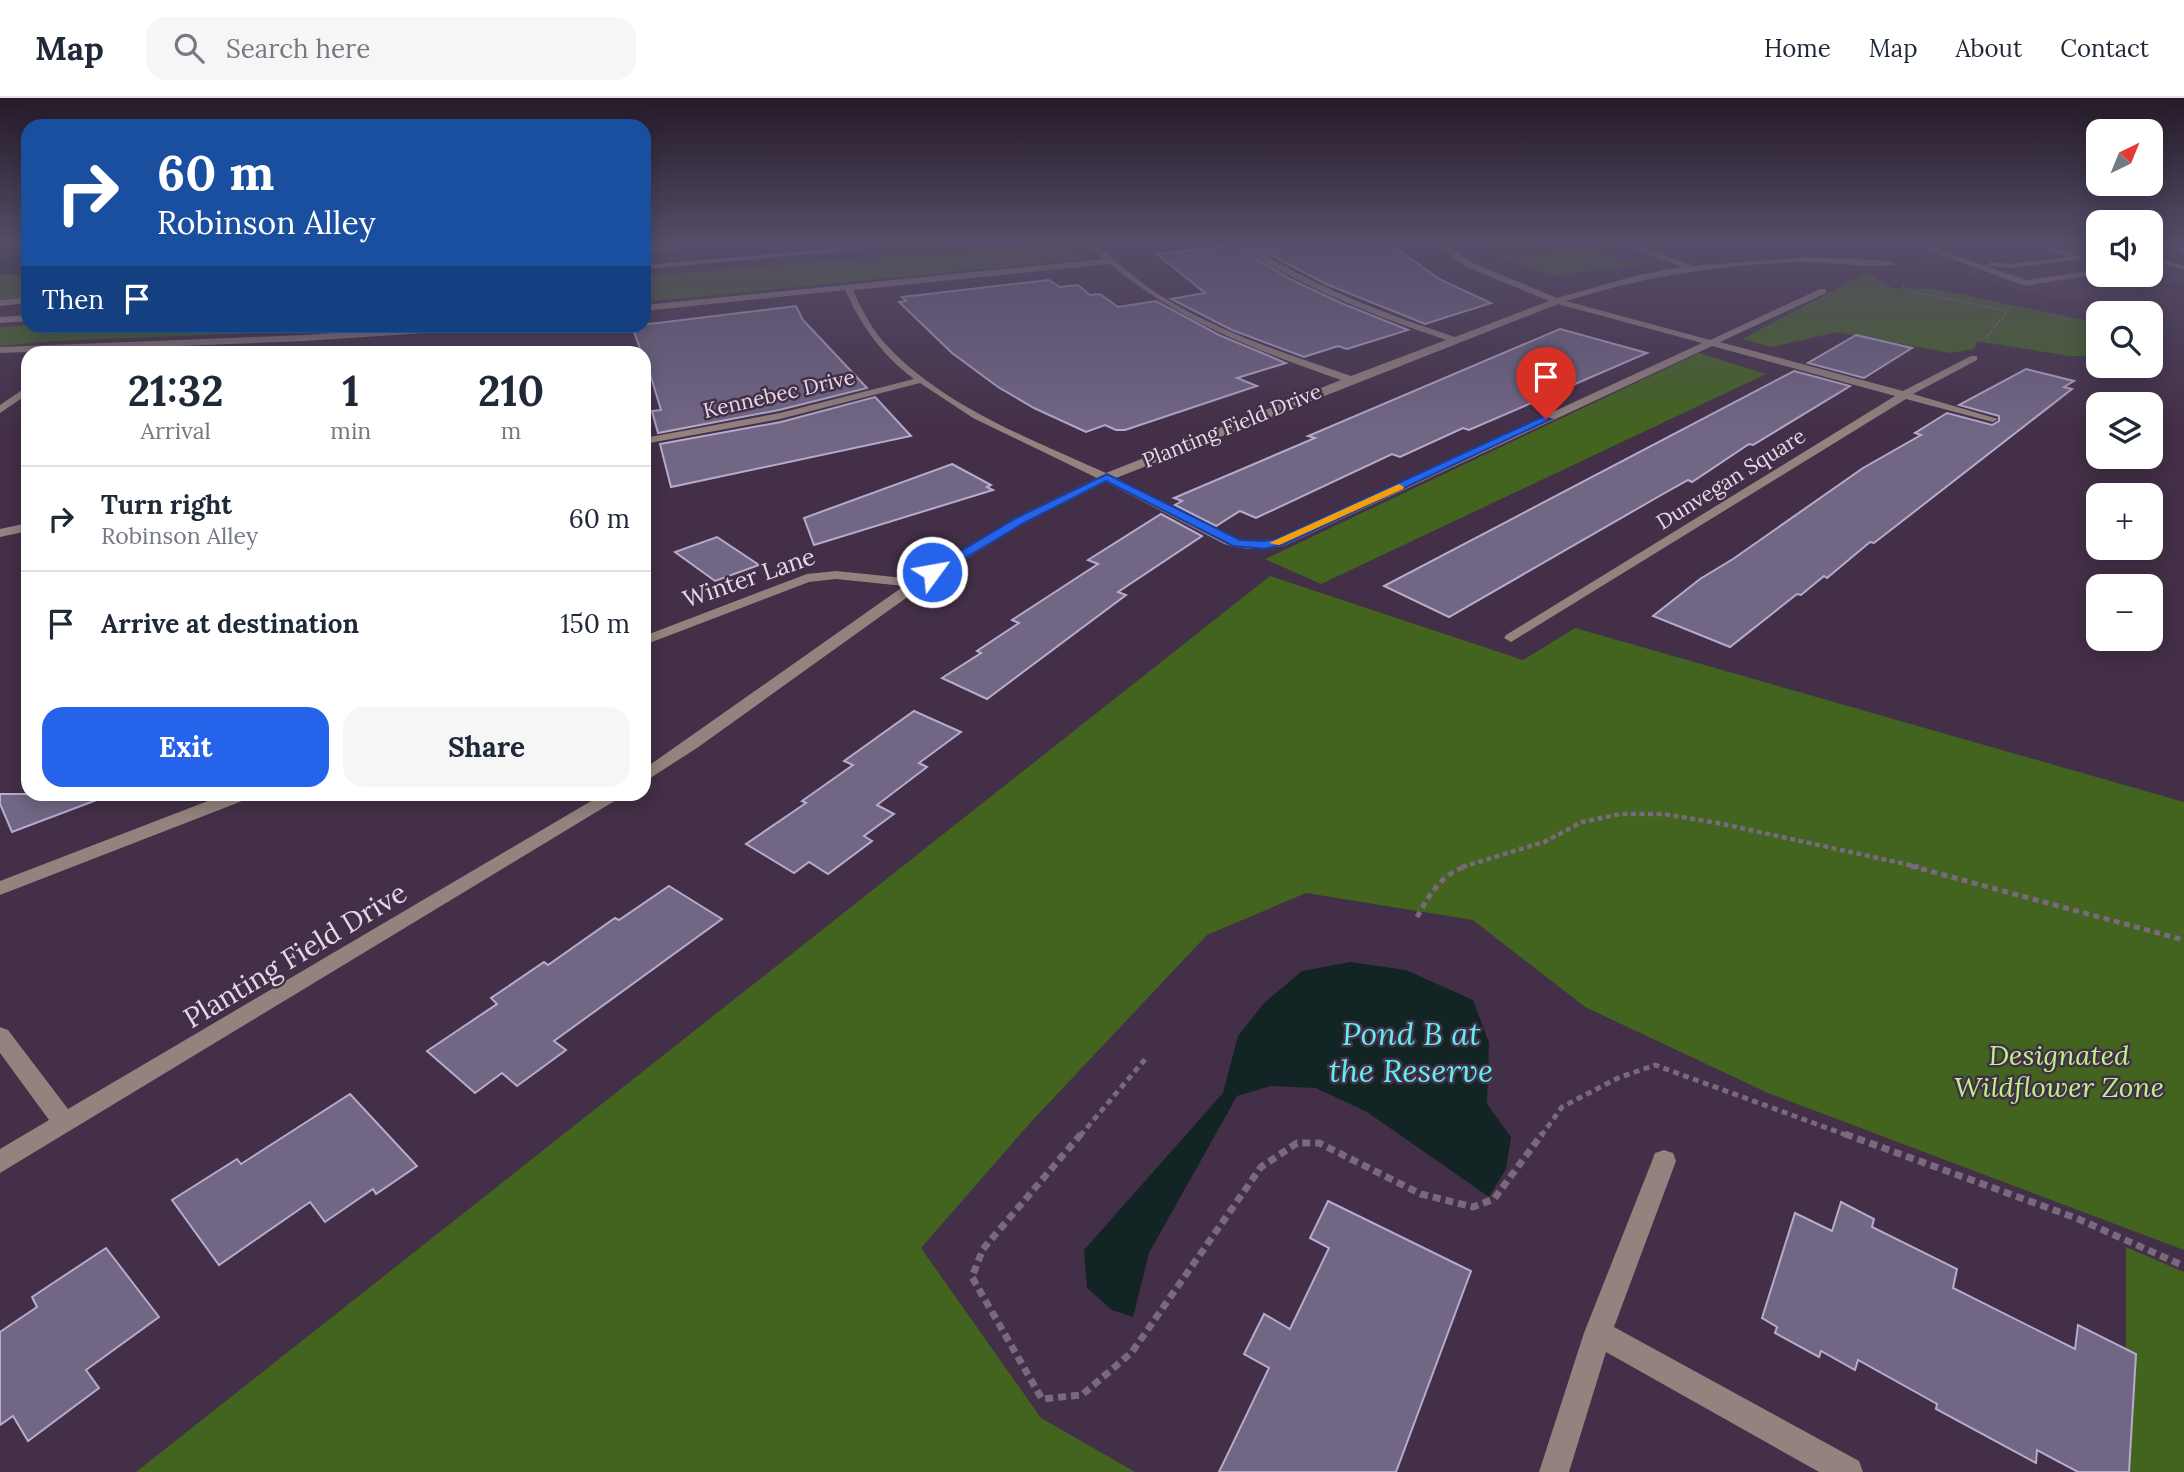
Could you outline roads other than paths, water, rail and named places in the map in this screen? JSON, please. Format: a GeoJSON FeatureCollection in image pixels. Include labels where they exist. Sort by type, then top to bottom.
{"type":"FeatureCollection","features":[{"type":"Feature","properties":{"kind":"street"},"geometry":{"type":"LineString","coordinates":[[651,307],[671,305]]}},
{"type":"Feature","properties":{"kind":"street"},"geometry":{"type":"LineString","coordinates":[[856,305],[865,324],[884,348],[921,380],[958,405],[1007,433],[1107,477],[1237,544],[1264,545],[1281,541],[1792,305]]}},
{"type":"Feature","properties":{"kind":"street"},"geometry":{"type":"LineString","coordinates":[[1172,305],[1255,345],[1351,380]]}},
{"type":"Feature","properties":{"kind":"street"},"geometry":{"type":"LineString","coordinates":[[1353,305],[1456,340]]}},
{"type":"Feature","properties":{"kind":"street","name":"Planting Field Drive"},"geometry":{"type":"LineString","coordinates":[[651,772],[726,722],[914,583],[1020,520],[1107,477],[1546,305]]}},
{"type":"Feature","properties":{"kind":"street"},"geometry":{"type":"LineString","coordinates":[[1572,305],[1993,419]]}},
{"type":"Feature","properties":{"kind":"street"},"geometry":{"type":"LineString","coordinates":[[0,320],[21,318]]}},
{"type":"Feature","properties":{"kind":"street"},"geometry":{"type":"LineString","coordinates":[[87,346],[377,333]]}},
{"type":"Feature","properties":{"kind":"street"},"geometry":{"type":"LineString","coordinates":[[0,350],[21,349]]}},
{"type":"Feature","properties":{"kind":"street","name":"Dunvegan Square"},"geometry":{"type":"LineString","coordinates":[[1511,638],[1904,395],[1974,358]]}},
{"type":"Feature","properties":{"kind":"street","name":"Kennebec Drive"},"geometry":{"type":"LineString","coordinates":[[651,439],[780,416],[921,380]]}},
{"type":"Feature","properties":{"kind":"street"},"geometry":{"type":"LineString","coordinates":[[0,410],[21,394]]}},
{"type":"Feature","properties":{"kind":"street"},"geometry":{"type":"LineString","coordinates":[[0,533],[21,528]]}},
{"type":"Feature","properties":{"kind":"street","name":"Winter Lane"},"geometry":{"type":"LineString","coordinates":[[651,638],[807,578],[836,575],[914,583]]}},
{"type":"Feature","properties":{"kind":"street"},"geometry":{"type":"LineString","coordinates":[[0,888],[226,801]]}},
{"type":"Feature","properties":{"kind":"street","name":"Planting Field Drive"},"geometry":{"type":"LineString","coordinates":[[0,1162],[605,801]]}},
{"type":"Feature","properties":{"kind":"street"},"geometry":{"type":"LineString","coordinates":[[0,1036],[65,1124]]}},
{"type":"Feature","properties":{"kind":"street"},"geometry":{"type":"LineString","coordinates":[[1554,1472],[1598,1333],[1664,1161]]}},
{"type":"Feature","properties":{"kind":"street"},"geometry":{"type":"LineString","coordinates":[[1598,1333],[1848,1472]]}},
{"type":"Feature","properties":{"kind":"water","name":"Pond B at the Reserve"},"geometry":{"type":"Polygon","coordinates":[[[1350,962],[1406,970],[1473,1000],[1489,1043],[1487,1104],[1511,1137],[1506,1169],[1489,1197],[1367,1112],[1316,1088],[1271,1086],[1237,1096],[1149,1253],[1133,1317],[1112,1310],[1087,1288],[1084,1250],[1223,1093],[1238,1036],[1264,1003],[1302,971],[1350,962]]]}},
{"type":"Feature","properties":{"kind":"park label","name":"Designated Wildflower Zone"},"geometry":{"type":"Point","coordinates":[2059,1071]}}]}
